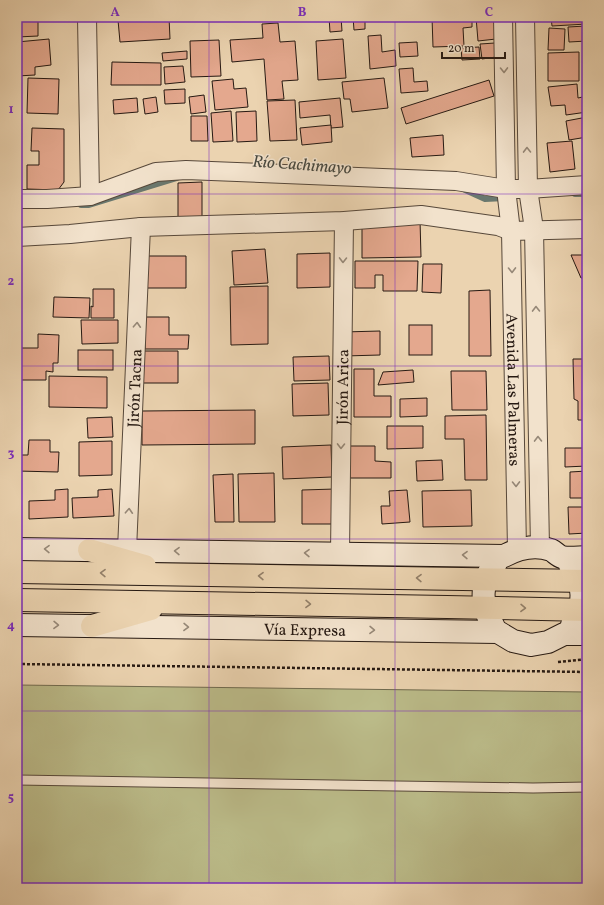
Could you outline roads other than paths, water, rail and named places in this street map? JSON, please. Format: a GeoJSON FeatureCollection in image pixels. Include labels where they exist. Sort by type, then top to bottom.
{"type":"FeatureCollection","features":[{"type":"Feature","properties":{"kind":"main road"},"geometry":{"type":"LineString","coordinates":[[17,549],[340,554],[511,552],[529,547],[540,548],[552,551],[562,557],[583,581],[582,595],[584,610],[564,634]]}},
{"type":"Feature","properties":{"kind":"main road"},"geometry":{"type":"LineString","coordinates":[[89,550],[171,574]]}},
{"type":"Feature","properties":{"kind":"main road"},"geometry":{"type":"LineString","coordinates":[[498,632],[490,621],[484,608],[483,593],[486,579],[493,566],[511,552]]}},
{"type":"Feature","properties":{"kind":"main road"},"geometry":{"type":"LineString","coordinates":[[562,557],[587,557]]}},
{"type":"Feature","properties":{"kind":"main road"},"geometry":{"type":"LineString","coordinates":[[17,572],[583,581]]}},
{"type":"Feature","properties":{"kind":"main road","name":"Vía Expresa"},"geometry":{"type":"LineString","coordinates":[[17,600],[584,610]]}},
{"type":"Feature","properties":{"kind":"main road"},"geometry":{"type":"LineString","coordinates":[[92,626],[172,602]]}},
{"type":"Feature","properties":{"kind":"main road","name":"Vía Expresa"},"geometry":{"type":"LineString","coordinates":[[17,624],[498,632],[513,641],[531,645],[548,642],[564,634],[587,634]]}},
{"type":"Feature","properties":{"kind":"street"},"geometry":{"type":"LineString","coordinates":[[87,17],[90,196]]}},
{"type":"Feature","properties":{"kind":"street","name":"Avenida Las Palmeras"},"geometry":{"type":"LineString","coordinates":[[504,17],[506,189],[510,223],[511,552]]}},
{"type":"Feature","properties":{"kind":"street","name":"Avenida Las Palmeras"},"geometry":{"type":"LineString","coordinates":[[524,17],[528,189],[534,229],[540,548]]}},
{"type":"Feature","properties":{"kind":"street"},"geometry":{"type":"LineString","coordinates":[[17,199],[47,199],[90,196],[156,172],[186,170],[456,181],[506,189],[587,185]]}},
{"type":"Feature","properties":{"kind":"street"},"geometry":{"type":"LineString","coordinates":[[17,237],[70,234],[141,227],[344,221],[421,215],[498,226],[510,223],[534,229],[587,229]]}},
{"type":"Feature","properties":{"kind":"street","name":"Jirón Arica"},"geometry":{"type":"LineString","coordinates":[[340,554],[344,221]]}},
{"type":"Feature","properties":{"kind":"street","name":"Jirón Tacna"},"geometry":{"type":"LineString","coordinates":[[127,550],[141,227]]}},
{"type":"Feature","properties":{"kind":"lane"},"geometry":{"type":"LineString","coordinates":[[17,780],[533,788],[587,787]]}},
{"type":"Feature","properties":{"kind":"waterway","name":"Río Cachimayo"},"geometry":{"type":"LineString","coordinates":[[81,205],[89,205],[177,178]]}},
{"type":"Feature","properties":{"kind":"waterway","name":"Río Cachimayo"},"geometry":{"type":"LineString","coordinates":[[463,189],[485,199],[505,198]]}},
{"type":"Feature","properties":{"kind":"waterway","name":"Río Cachimayo"},"geometry":{"type":"LineString","coordinates":[[575,194],[587,194]]}}]}
